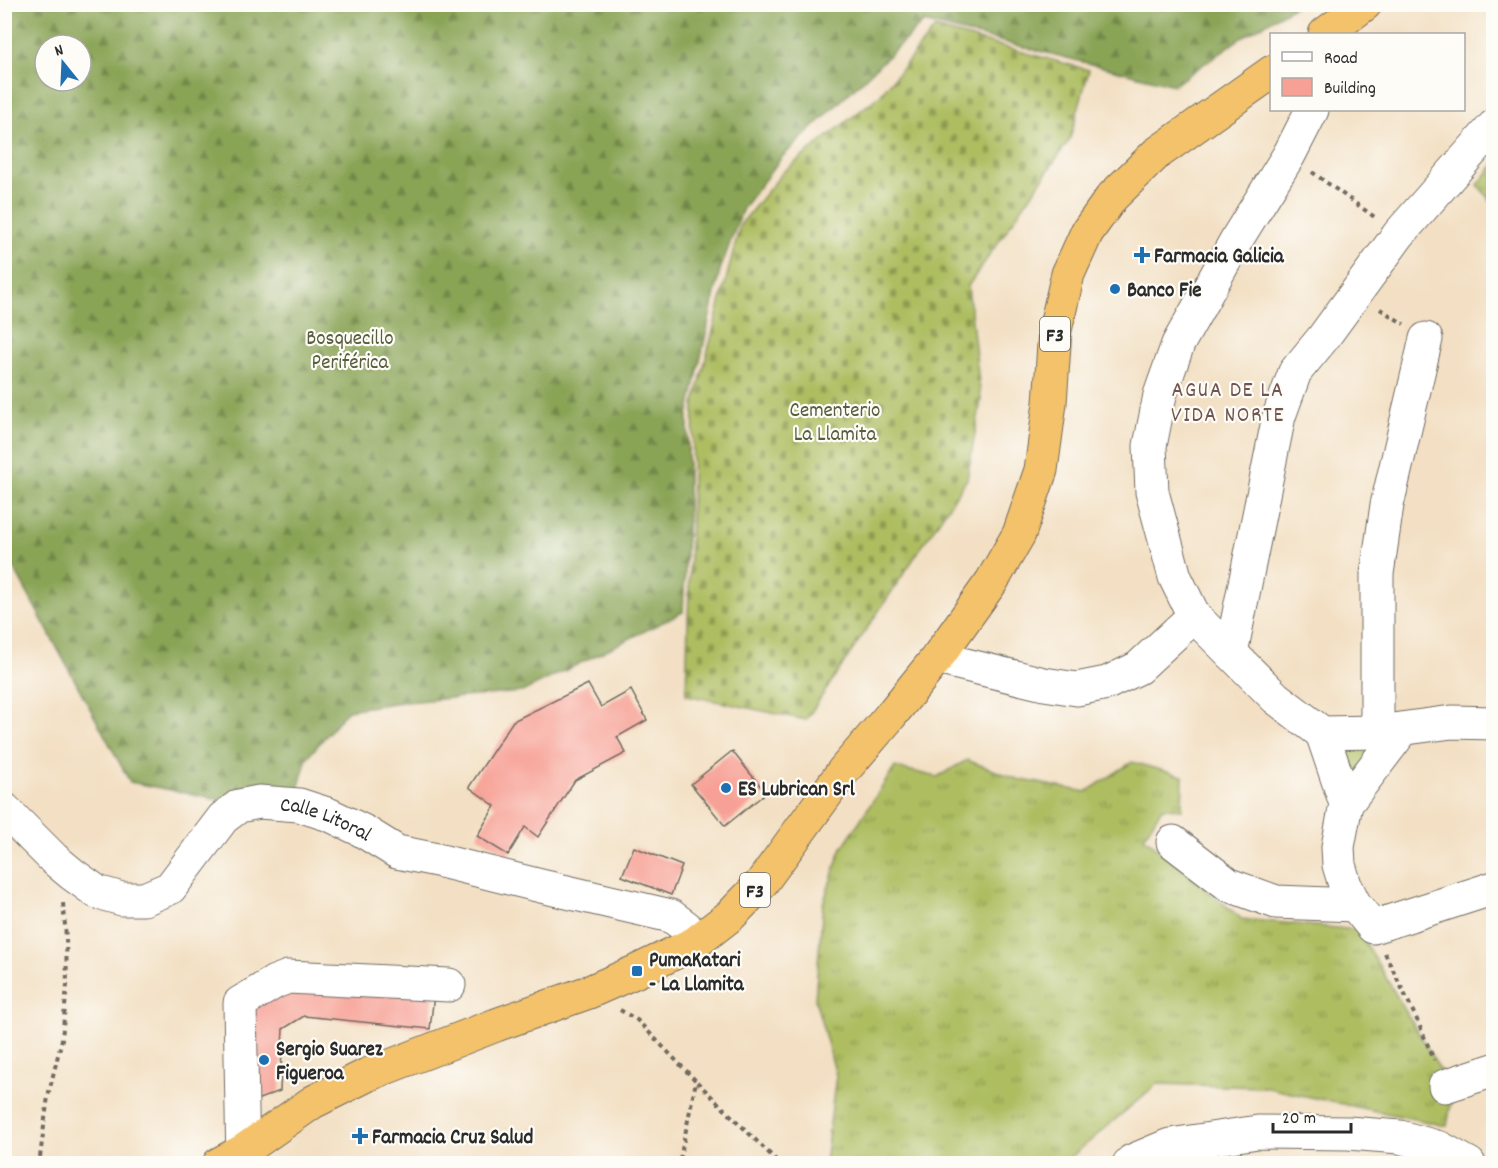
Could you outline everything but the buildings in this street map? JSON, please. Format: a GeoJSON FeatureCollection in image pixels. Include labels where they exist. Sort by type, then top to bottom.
{"type":"FeatureCollection","features":[{"type":"Feature","properties":{"kind":"highway"},"geometry":{"type":"LineString","coordinates":[[1326,33],[1365,4]]}},
{"type":"Feature","properties":{"kind":"highway","name":"F3"},"geometry":{"type":"LineString","coordinates":[[235,1159],[313,1102],[367,1075],[589,992],[695,943],[731,915],[760,885],[844,770],[937,658],[992,581],[1019,534],[1041,470],[1050,403],[1055,330],[1068,274],[1087,231],[1112,196],[1156,154],[1270,73]]}},
{"type":"Feature","properties":{"kind":"street"},"geometry":{"type":"LineString","coordinates":[[1312,111],[1289,156],[1238,237],[1178,344],[1160,395],[1150,446],[1152,492],[1174,577],[1194,616],[1276,698],[1322,733],[1346,804]]}},
{"type":"Feature","properties":{"kind":"street"},"geometry":{"type":"LineString","coordinates":[[1232,653],[1279,416],[1295,372],[1357,294],[1399,234],[1494,126]]}},
{"type":"Feature","properties":{"kind":"street"},"geometry":{"type":"LineString","coordinates":[[1364,916],[1345,885],[1339,865],[1338,848],[1346,804],[1390,730],[1377,574],[1387,505],[1426,339]]}},
{"type":"Feature","properties":{"kind":"street"},"geometry":{"type":"LineString","coordinates":[[937,658],[1044,684],[1077,689],[1107,683],[1138,668],[1194,616]]}},
{"type":"Feature","properties":{"kind":"street"},"geometry":{"type":"LineString","coordinates":[[1322,733],[1390,730],[1452,723],[1494,723]]}},
{"type":"Feature","properties":{"kind":"street","name":"Calle Litoral"},"geometry":{"type":"LineString","coordinates":[[4,809],[72,874],[97,892],[122,899],[144,899],[170,888],[223,818],[239,806],[259,802],[299,805],[330,815],[363,831],[397,852],[671,916],[686,927],[695,943]]}},
{"type":"Feature","properties":{"kind":"street"},"geometry":{"type":"LineString","coordinates":[[1173,842],[1229,885],[1276,902],[1364,916],[1494,888]]}},
{"type":"Feature","properties":{"kind":"street"},"geometry":{"type":"LineString","coordinates":[[235,1159],[240,1003],[288,977],[449,985]]}},
{"type":"Feature","properties":{"kind":"street"},"geometry":{"type":"LineString","coordinates":[[1445,1086],[1494,1070]]}},
{"type":"Feature","properties":{"kind":"street"},"geometry":{"type":"LineString","coordinates":[[1129,1164],[1170,1145],[1258,1132],[1348,1133],[1400,1137],[1440,1148],[1469,1164]]}},
{"type":"Feature","properties":{"kind":"path"},"geometry":{"type":"LineString","coordinates":[[1289,156],[1399,234]]}},
{"type":"Feature","properties":{"kind":"path"},"geometry":{"type":"LineString","coordinates":[[1357,294],[1426,339]]}},
{"type":"Feature","properties":{"kind":"path"},"geometry":{"type":"LineString","coordinates":[[40,1157],[48,1096],[62,1039],[67,985],[66,937],[62,902],[72,874]]}},
{"type":"Feature","properties":{"kind":"path"},"geometry":{"type":"LineString","coordinates":[[1364,916],[1418,1022],[1445,1086]]}},
{"type":"Feature","properties":{"kind":"path"},"geometry":{"type":"LineString","coordinates":[[589,992],[637,1020],[780,1164]]}},
{"type":"Feature","properties":{"kind":"path"},"geometry":{"type":"LineString","coordinates":[[679,1164],[696,1081]]}},
{"type":"Feature","properties":{"kind":"green space","name":"Bosquecillo Periférica"},"geometry":{"type":"Polygon","coordinates":[[[4,5],[1297,5],[1241,38],[1174,85],[924,22],[782,157],[743,208],[720,270],[688,416],[688,512],[683,612],[522,692],[394,703],[348,710],[307,758],[293,807],[227,801],[130,782],[5,552],[4,5]]]}},
{"type":"Feature","properties":{"kind":"green space","name":"Cementerio La Llamita"},"geometry":{"type":"Polygon","coordinates":[[[935,28],[1089,70],[1070,139],[968,286],[981,400],[967,479],[806,720],[686,695],[694,405],[740,225],[783,172],[880,95],[935,28]]]}},
{"type":"Feature","properties":{"kind":"green space"},"geometry":{"type":"Polygon","coordinates":[[[1493,166],[1493,204],[1478,185],[1493,166]]]}},
{"type":"Feature","properties":{"kind":"green space"},"geometry":{"type":"Polygon","coordinates":[[[1338,742],[1374,745],[1352,783],[1338,742]]]}},
{"type":"Feature","properties":{"kind":"green space"},"geometry":{"type":"Polygon","coordinates":[[[967,760],[1017,779],[1086,792],[1132,762],[1183,776],[1182,809],[1162,808],[1144,837],[1242,919],[1358,930],[1453,1092],[1447,1126],[1263,1087],[1157,1084],[1071,1157],[1056,1163],[825,1163],[836,1075],[815,999],[823,904],[841,849],[895,767],[937,777],[967,760]]]}},
{"type":"Feature","properties":{"kind":"place","name":"Farmacia Galicia"},"geometry":{"type":"Point","coordinates":[1142,255]}},
{"type":"Feature","properties":{"kind":"place","name":"Banco Fie"},"geometry":{"type":"Point","coordinates":[1115,289]}},
{"type":"Feature","properties":{"kind":"place","name":"ES Lubrican Srl"},"geometry":{"type":"Point","coordinates":[726,788]}},
{"type":"Feature","properties":{"kind":"place","name":"PumaKatari - La Llamita"},"geometry":{"type":"Point","coordinates":[637,971]}},
{"type":"Feature","properties":{"kind":"place","name":"Sergio Suarez Figueroa"},"geometry":{"type":"Point","coordinates":[264,1060]}},
{"type":"Feature","properties":{"kind":"place","name":"Farmacia Cruz Salud"},"geometry":{"type":"Point","coordinates":[360,1136]}},
{"type":"Feature","properties":{"kind":"district","name":"AGUA DE LA VIDA NORTE"},"geometry":{"type":"Point","coordinates":[1228,401]}}]}
